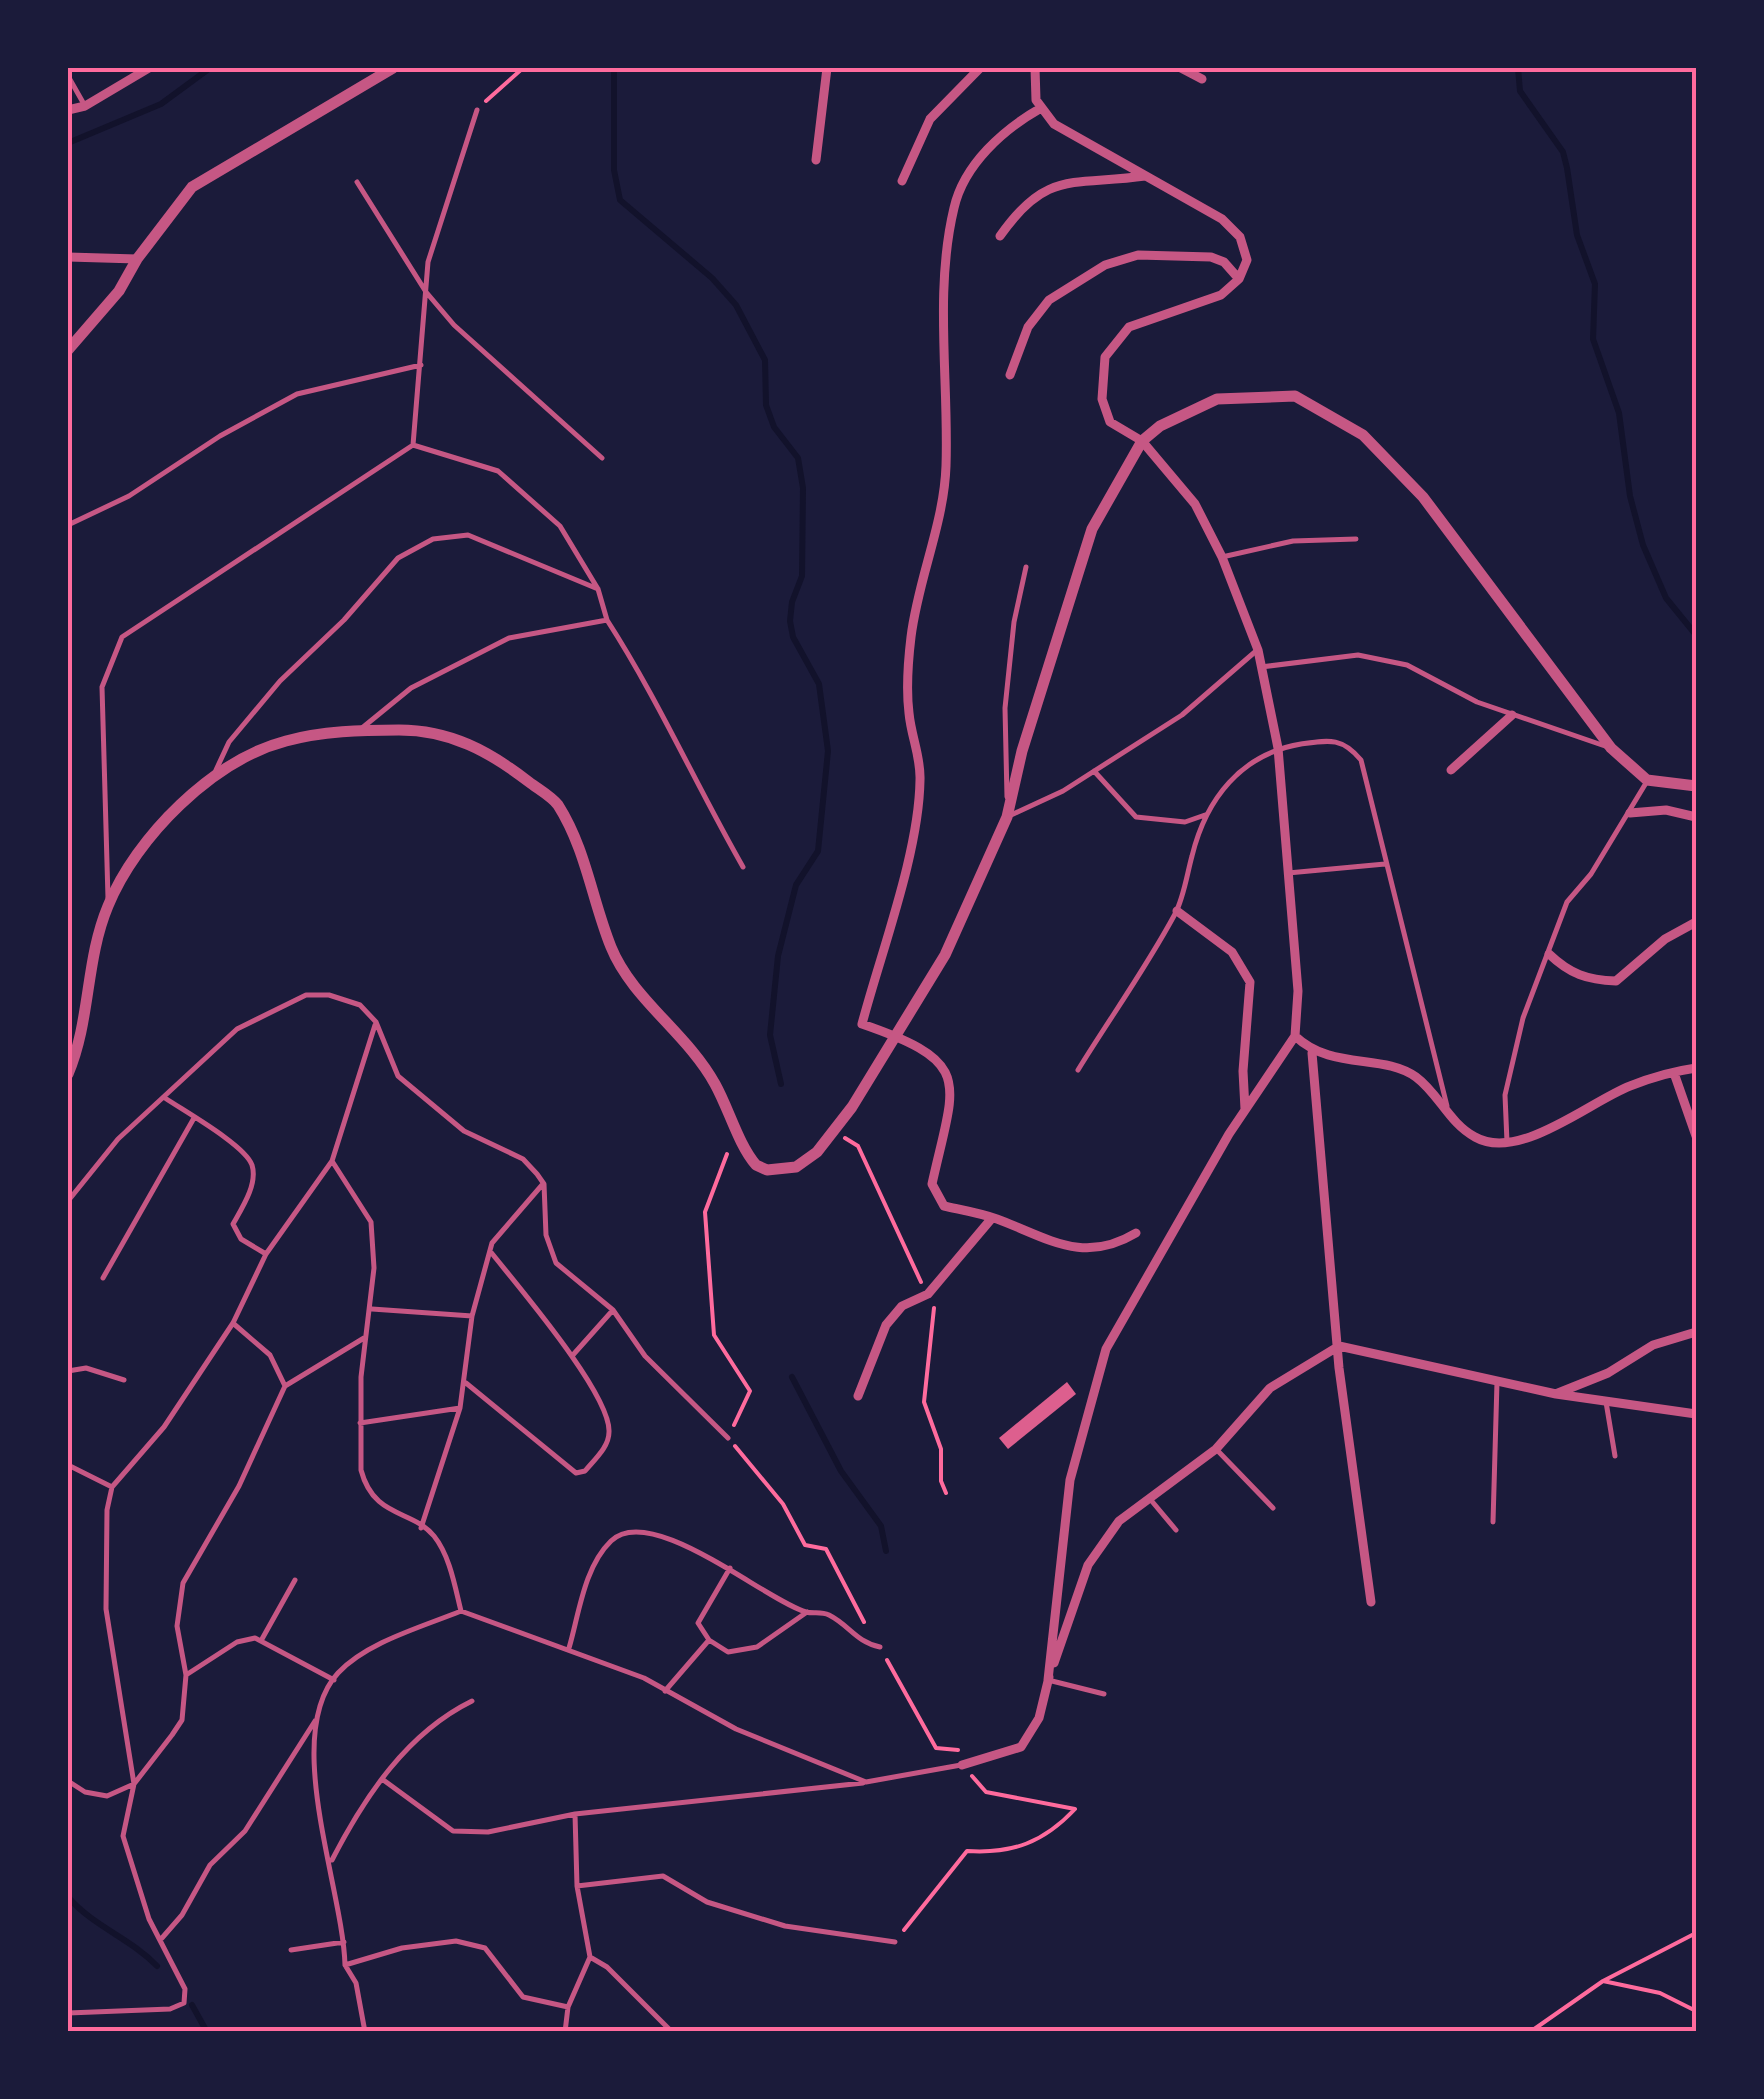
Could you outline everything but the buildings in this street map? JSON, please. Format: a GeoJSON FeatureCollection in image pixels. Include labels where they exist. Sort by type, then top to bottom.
{"type":"FeatureCollection","features":[{"type":"Feature","properties":{"kind":"street"},"geometry":{"type":"LineString","coordinates":[[68,110],[85,106],[149,68]]}},
{"type":"Feature","properties":{"kind":"street"},"geometry":{"type":"LineString","coordinates":[[68,350],[119,291],[137,259],[192,187],[393,68]]}},
{"type":"Feature","properties":{"kind":"street"},"geometry":{"type":"LineString","coordinates":[[816,160],[827,68]]}},
{"type":"Feature","properties":{"kind":"street"},"geometry":{"type":"LineString","coordinates":[[902,180],[930,118],[980,68]]}},
{"type":"Feature","properties":{"kind":"street"},"geometry":{"type":"LineString","coordinates":[[1035,68],[1041,108],[1054,124],[1222,219],[1240,237],[1247,260],[1239,279],[1221,295],[1129,327],[1106,357],[1102,399],[1110,422],[1142,442],[1195,504],[1222,556],[1258,650],[1278,748],[1298,991],[1295,1036],[1106,1349],[1070,1480],[1048,1680]]}},
{"type":"Feature","properties":{"kind":"street"},"geometry":{"type":"LineString","coordinates":[[1181,68],[1202,79]]}},
{"type":"Feature","properties":{"kind":"street"},"geometry":{"type":"LineString","coordinates":[[1041,108],[996,140],[954,206],[946,288],[944,490],[921,578],[909,654],[909,714],[920,784],[907,859],[862,1024],[935,1054],[945,1067],[951,1095],[932,1184],[944,1206],[992,1218],[1066,1248],[1115,1246],[1136,1233]]}},
{"type":"Feature","properties":{"kind":"street"},"geometry":{"type":"LineString","coordinates":[[1000,236],[1028,200],[1053,186],[1145,176]]}},
{"type":"Feature","properties":{"kind":"street"},"geometry":{"type":"LineString","coordinates":[[1010,376],[1028,327],[1049,300],[1106,265],[1138,255],[1210,257],[1224,262],[1239,279]]}},
{"type":"Feature","properties":{"kind":"street"},"geometry":{"type":"LineString","coordinates":[[68,258],[137,259]]}},
{"type":"Feature","properties":{"kind":"street"},"geometry":{"type":"LineString","coordinates":[[68,1074],[82,1041],[91,961],[108,904],[179,803],[213,778],[284,741],[360,730],[430,730],[490,752],[556,803],[593,883],[610,944],[624,975],[682,1034],[756,1165],[766,1170],[796,1167],[817,1152],[852,1107],[892,1035],[946,955],[1008,817],[1022,752],[1092,529],[1142,442],[1160,426],[1217,399],[1295,396],[1363,434],[1424,497],[1611,748],[1647,780],[1696,786]]}},
{"type":"Feature","properties":{"kind":"street"},"geometry":{"type":"LineString","coordinates":[[1451,770],[1512,714]]}},
{"type":"Feature","properties":{"kind":"street"},"geometry":{"type":"LineString","coordinates":[[1630,813],[1666,810],[1696,817]]}},
{"type":"Feature","properties":{"kind":"street"},"geometry":{"type":"LineString","coordinates":[[1178,910],[1232,952],[1250,982],[1242,1071],[1246,1112]]}},
{"type":"Feature","properties":{"kind":"street"},"geometry":{"type":"LineString","coordinates":[[1549,954],[1565,969],[1590,980],[1616,981],[1665,939],[1696,922]]}},
{"type":"Feature","properties":{"kind":"street"},"geometry":{"type":"LineString","coordinates":[[1295,1036],[1312,1053],[1415,1076],[1450,1118],[1478,1139],[1507,1144],[1567,1121],[1629,1086],[1696,1068]]}},
{"type":"Feature","properties":{"kind":"street"},"geometry":{"type":"LineString","coordinates":[[1312,1053],[1339,1346],[1371,1602]]}},
{"type":"Feature","properties":{"kind":"street"},"geometry":{"type":"LineString","coordinates":[[1674,1073],[1696,1136]]}},
{"type":"Feature","properties":{"kind":"street"},"geometry":{"type":"LineString","coordinates":[[858,1396],[886,1326],[902,1306],[928,1294],[992,1218]]}},
{"type":"Feature","properties":{"kind":"street"},"geometry":{"type":"LineString","coordinates":[[1556,1394],[1608,1374],[1653,1344],[1696,1332]]}},
{"type":"Feature","properties":{"kind":"street"},"geometry":{"type":"LineString","coordinates":[[962,1764],[1021,1746],[1039,1718],[1048,1680],[1088,1566],[1119,1521],[1216,1449],[1270,1388],[1339,1346],[1556,1394],[1696,1414]]}},
{"type":"Feature","properties":{"kind":"lane"},"geometry":{"type":"LineString","coordinates":[[68,76],[85,106]]}},
{"type":"Feature","properties":{"kind":"lane"},"geometry":{"type":"LineString","coordinates":[[413,445],[428,262],[476,110]]}},
{"type":"Feature","properties":{"kind":"lane"},"geometry":{"type":"LineString","coordinates":[[357,182],[426,292],[454,325],[602,458]]}},
{"type":"Feature","properties":{"kind":"lane"},"geometry":{"type":"LineString","coordinates":[[68,525],[129,496],[220,436],[297,394],[421,365]]}},
{"type":"Feature","properties":{"kind":"lane"},"geometry":{"type":"LineString","coordinates":[[413,445],[498,471],[560,526],[598,590],[606,620],[648,684],[694,781],[744,867]]}},
{"type":"Feature","properties":{"kind":"lane"},"geometry":{"type":"LineString","coordinates":[[108,904],[102,687],[122,637],[413,445]]}},
{"type":"Feature","properties":{"kind":"lane"},"geometry":{"type":"LineString","coordinates":[[213,778],[228,742],[280,682],[344,620],[398,558],[433,539],[468,534],[598,590]]}},
{"type":"Feature","properties":{"kind":"lane"},"geometry":{"type":"LineString","coordinates":[[1222,556],[1293,541],[1356,538]]}},
{"type":"Feature","properties":{"kind":"lane"},"geometry":{"type":"LineString","coordinates":[[1026,567],[1014,622],[1005,708],[1008,817],[1064,792],[1182,715],[1258,650]]}},
{"type":"Feature","properties":{"kind":"lane"},"geometry":{"type":"LineString","coordinates":[[360,730],[411,688],[509,638],[606,620]]}},
{"type":"Feature","properties":{"kind":"lane"},"geometry":{"type":"LineString","coordinates":[[1261,666],[1358,656],[1408,665],[1477,702],[1611,748]]}},
{"type":"Feature","properties":{"kind":"lane"},"geometry":{"type":"LineString","coordinates":[[1078,1070],[1178,910],[1216,793],[1238,773],[1278,748],[1333,740],[1347,743],[1361,760],[1450,1118]]}},
{"type":"Feature","properties":{"kind":"lane"},"geometry":{"type":"LineString","coordinates":[[1094,771],[1136,817],[1185,822],[1206,815]]}},
{"type":"Feature","properties":{"kind":"lane"},"geometry":{"type":"LineString","coordinates":[[1507,1144],[1505,1095],[1523,1018],[1567,902],[1591,874],[1647,780]]}},
{"type":"Feature","properties":{"kind":"lane"},"geometry":{"type":"LineString","coordinates":[[1288,873],[1384,864]]}},
{"type":"Feature","properties":{"kind":"lane"},"geometry":{"type":"LineString","coordinates":[[68,1202],[118,1139],[237,1028],[277,1005],[306,995],[329,995],[360,1005],[376,1022],[398,1076],[464,1130],[523,1159],[544,1184],[546,1235],[556,1263],[613,1310],[645,1356],[728,1438]]}},
{"type":"Feature","properties":{"kind":"lane"},"geometry":{"type":"LineString","coordinates":[[68,2013],[170,2009],[184,2003],[185,1989],[162,1938],[149,1920],[123,1836],[134,1784],[106,1609],[105,1538],[112,1487],[164,1427],[233,1323],[266,1254],[332,1161],[376,1022]]}},
{"type":"Feature","properties":{"kind":"lane"},"geometry":{"type":"LineString","coordinates":[[165,1098],[241,1150],[252,1164],[252,1182],[233,1224],[241,1239],[266,1254]]}},
{"type":"Feature","properties":{"kind":"lane"},"geometry":{"type":"LineString","coordinates":[[103,1278],[194,1118]]}},
{"type":"Feature","properties":{"kind":"lane"},"geometry":{"type":"LineString","coordinates":[[332,1161],[371,1222],[372,1309],[364,1338],[360,1423],[365,1484],[384,1506],[433,1534],[445,1556],[460,1611]]}},
{"type":"Feature","properties":{"kind":"lane"},"geometry":{"type":"LineString","coordinates":[[421,1528],[460,1408],[472,1316],[490,1251],[508,1220],[544,1184]]}},
{"type":"Feature","properties":{"kind":"lane"},"geometry":{"type":"LineString","coordinates":[[466,1383],[576,1474],[586,1471],[610,1435],[608,1419],[572,1356],[490,1251]]}},
{"type":"Feature","properties":{"kind":"lane"},"geometry":{"type":"LineString","coordinates":[[372,1309],[472,1316]]}},
{"type":"Feature","properties":{"kind":"lane"},"geometry":{"type":"LineString","coordinates":[[572,1356],[613,1310]]}},
{"type":"Feature","properties":{"kind":"lane"},"geometry":{"type":"LineString","coordinates":[[233,1323],[270,1355],[285,1386]]}},
{"type":"Feature","properties":{"kind":"lane"},"geometry":{"type":"LineString","coordinates":[[68,1781],[84,1792],[107,1796],[134,1784],[182,1720],[186,1675],[177,1626],[183,1583],[239,1486],[285,1386],[364,1338]]}},
{"type":"Feature","properties":{"kind":"lane"},"geometry":{"type":"LineString","coordinates":[[68,1371],[86,1368],[124,1380]]}},
{"type":"Feature","properties":{"kind":"lane"},"geometry":{"type":"LineString","coordinates":[[1493,1522],[1498,1382]]}},
{"type":"Feature","properties":{"kind":"lane"},"geometry":{"type":"LineString","coordinates":[[1606,1402],[1615,1456]]}},
{"type":"Feature","properties":{"kind":"lane"},"geometry":{"type":"LineString","coordinates":[[360,1423],[460,1408]]}},
{"type":"Feature","properties":{"kind":"lane"},"geometry":{"type":"LineString","coordinates":[[1216,1449],[1272,1508]]}},
{"type":"Feature","properties":{"kind":"lane"},"geometry":{"type":"LineString","coordinates":[[68,1465],[112,1487]]}},
{"type":"Feature","properties":{"kind":"lane"},"geometry":{"type":"LineString","coordinates":[[1150,1499],[1176,1530]]}},
{"type":"Feature","properties":{"kind":"lane"},"geometry":{"type":"LineString","coordinates":[[569,1648],[594,1562],[613,1538],[632,1531],[703,1552],[806,1612],[828,1614],[863,1643],[880,1647]]}},
{"type":"Feature","properties":{"kind":"lane"},"geometry":{"type":"LineString","coordinates":[[730,1568],[700,1615],[700,1630],[728,1652],[741,1653],[757,1647],[806,1612]]}},
{"type":"Feature","properties":{"kind":"lane"},"geometry":{"type":"LineString","coordinates":[[262,1640],[295,1580]]}},
{"type":"Feature","properties":{"kind":"lane"},"geometry":{"type":"LineString","coordinates":[[162,1938],[182,1915],[210,1865],[245,1831],[317,1718],[334,1680],[365,1654],[460,1611],[569,1648],[793,1756],[866,1782]]}},
{"type":"Feature","properties":{"kind":"lane"},"geometry":{"type":"LineString","coordinates":[[186,1675],[237,1642],[262,1640],[334,1680]]}},
{"type":"Feature","properties":{"kind":"lane"},"geometry":{"type":"LineString","coordinates":[[665,1691],[709,1640]]}},
{"type":"Feature","properties":{"kind":"lane"},"geometry":{"type":"LineString","coordinates":[[1048,1680],[1104,1694]]}},
{"type":"Feature","properties":{"kind":"lane"},"geometry":{"type":"LineString","coordinates":[[330,1862],[382,1780],[414,1739],[472,1701]]}},
{"type":"Feature","properties":{"kind":"lane"},"geometry":{"type":"LineString","coordinates":[[317,1718],[313,1755],[344,1942],[344,1965],[356,1982],[366,2032]]}},
{"type":"Feature","properties":{"kind":"lane"},"geometry":{"type":"LineString","coordinates":[[382,1780],[453,1830],[488,1832],[575,1814],[866,1782],[962,1764]]}},
{"type":"Feature","properties":{"kind":"lane"},"geometry":{"type":"LineString","coordinates":[[565,2032],[568,2008],[590,1956],[577,1886],[575,1814]]}},
{"type":"Feature","properties":{"kind":"lane"},"geometry":{"type":"LineString","coordinates":[[577,1886],[662,1876],[707,1902],[785,1926],[894,1942]]}},
{"type":"Feature","properties":{"kind":"lane"},"geometry":{"type":"LineString","coordinates":[[344,1965],[402,1948],[456,1941],[485,1948],[523,1997],[568,2008]]}},
{"type":"Feature","properties":{"kind":"lane"},"geometry":{"type":"LineString","coordinates":[[291,1950],[344,1942]]}},
{"type":"Feature","properties":{"kind":"lane"},"geometry":{"type":"LineString","coordinates":[[590,1956],[672,2032]]}},
{"type":"Feature","properties":{"kind":"path"},"geometry":{"type":"LineString","coordinates":[[476,110],[523,68]]}},
{"type":"Feature","properties":{"kind":"path"},"geometry":{"type":"LineString","coordinates":[[740,1133],[711,1186],[705,1212],[714,1335],[750,1391],[728,1438],[783,1504],[806,1545],[826,1549],[848,1599],[880,1647],[936,1748],[958,1747],[962,1764],[986,1792],[1075,1809],[1050,1836],[999,1853],[967,1851],[894,1942]]}},
{"type":"Feature","properties":{"kind":"path"},"geometry":{"type":"LineString","coordinates":[[1530,2032],[1603,1981],[1696,1933]]}},
{"type":"Feature","properties":{"kind":"path"},"geometry":{"type":"LineString","coordinates":[[1603,1981],[1660,1993],[1696,2011]]}},
{"type":"Feature","properties":{"kind":"waterway"},"geometry":{"type":"LineString","coordinates":[[68,143],[161,104],[210,68]]}},
{"type":"Feature","properties":{"kind":"waterway"},"geometry":{"type":"LineString","coordinates":[[614,68],[614,170],[620,200],[712,278],[736,305],[765,360],[766,405],[774,427],[798,458],[803,488],[802,576],[790,621],[793,637],[819,684],[828,751],[818,851],[796,885],[778,956],[770,1035],[781,1084]]}},
{"type":"Feature","properties":{"kind":"waterway"},"geometry":{"type":"LineString","coordinates":[[1518,68],[1520,91],[1563,152],[1577,235],[1595,284],[1593,339],[1619,413],[1630,496],[1643,545],[1666,598],[1696,635]]}},
{"type":"Feature","properties":{"kind":"waterway"},"geometry":{"type":"LineString","coordinates":[[792,1377],[841,1471],[881,1526],[886,1551]]}},
{"type":"Feature","properties":{"kind":"waterway"},"geometry":{"type":"LineString","coordinates":[[68,1897],[157,1966]]}},
{"type":"Feature","properties":{"kind":"waterway"},"geometry":{"type":"LineString","coordinates":[[192,2005],[207,2032]]}}]}
